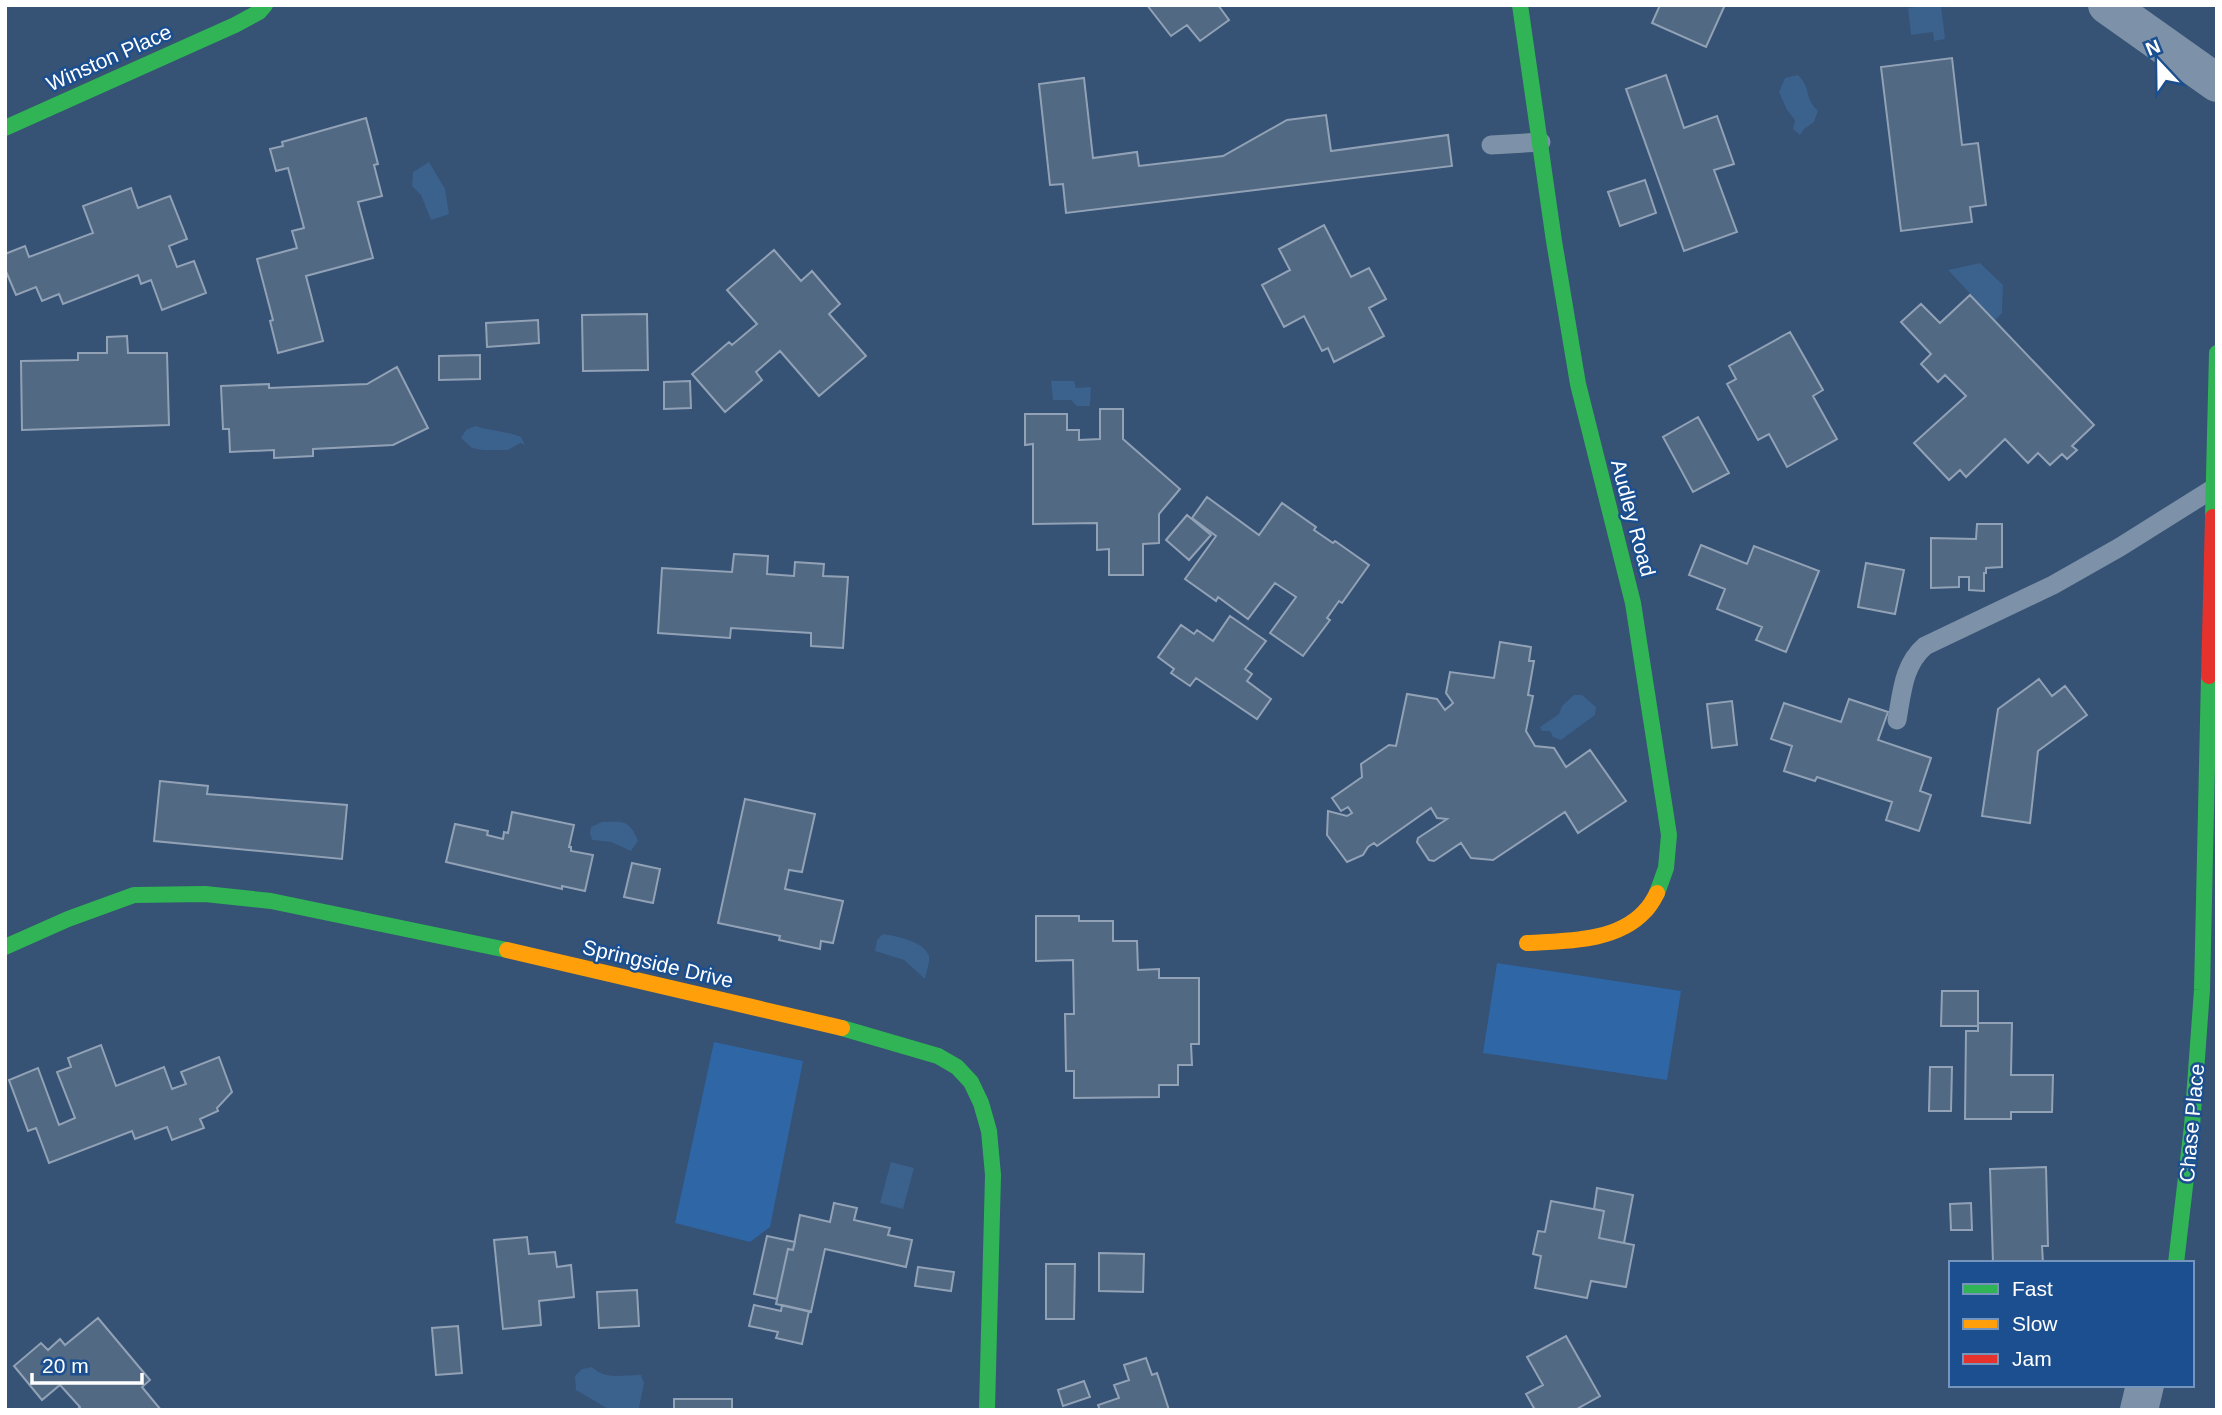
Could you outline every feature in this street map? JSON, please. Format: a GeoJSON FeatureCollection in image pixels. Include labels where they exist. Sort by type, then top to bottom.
{"type":"FeatureCollection","features":[{"type":"Feature","properties":{"kind":"street","name":"Winston Place"},"geometry":{"type":"LineString","coordinates":[[5,128],[235,25],[259,12],[265,5]]}},
{"type":"Feature","properties":{"kind":"street","name":"Audley Road"},"geometry":{"type":"LineString","coordinates":[[1520,5],[1577,384],[1633,603],[1670,835],[1669,858],[1662,886],[1639,920],[1618,931],[1591,938],[1527,943]]}},
{"type":"Feature","properties":{"kind":"street"},"geometry":{"type":"LineString","coordinates":[[2107,5],[2217,83]]}},
{"type":"Feature","properties":{"kind":"street","name":"Chase Place"},"geometry":{"type":"LineString","coordinates":[[2176,1261],[2185,1202],[2202,990],[2217,353]]}},
{"type":"Feature","properties":{"kind":"street","name":"Springside Drive"},"geometry":{"type":"LineString","coordinates":[[5,947],[68,919],[134,895],[205,894],[258,900],[341,913],[423,931],[867,1034],[938,1056],[957,1067],[971,1082],[981,1102],[989,1131],[993,1175],[987,1410]]}},
{"type":"Feature","properties":{"kind":"street"},"geometry":{"type":"LineString","coordinates":[[2139,1410],[2145,1387]]}},
{"type":"Feature","properties":{"kind":"lane"},"geometry":{"type":"LineString","coordinates":[[1491,145],[1541,142]]}},
{"type":"Feature","properties":{"kind":"lane"},"geometry":{"type":"LineString","coordinates":[[1897,720],[1906,672],[1914,655],[1925,646],[2053,585],[2214,488]]}},
{"type":"Feature","properties":{"kind":"shaded area"},"geometry":{"type":"Polygon","coordinates":[[[1941,5],[1945,39],[1934,41],[1933,32],[1911,35],[1908,8],[1941,5]]]}},
{"type":"Feature","properties":{"kind":"shaded area"},"geometry":{"type":"Polygon","coordinates":[[[1798,75],[1818,111],[1814,122],[1800,135],[1793,129],[1795,120],[1779,92],[1785,78],[1798,75]]]}},
{"type":"Feature","properties":{"kind":"shaded area"},"geometry":{"type":"Polygon","coordinates":[[[429,162],[445,189],[449,214],[431,220],[421,195],[412,186],[413,172],[429,162]]]}},
{"type":"Feature","properties":{"kind":"shaded area"},"geometry":{"type":"Polygon","coordinates":[[[1980,263],[2003,285],[2002,313],[1995,320],[1948,270],[1980,263]]]}},
{"type":"Feature","properties":{"kind":"shaded area"},"geometry":{"type":"Polygon","coordinates":[[[1051,381],[1074,381],[1076,388],[1091,387],[1090,406],[1077,406],[1071,400],[1053,400],[1051,381]]]}},
{"type":"Feature","properties":{"kind":"shaded area"},"geometry":{"type":"Polygon","coordinates":[[[475,426],[521,437],[525,445],[520,443],[508,450],[472,448],[461,438],[466,430],[475,426]]]}},
{"type":"Feature","properties":{"kind":"shaded area"},"geometry":{"type":"Polygon","coordinates":[[[1574,695],[1582,695],[1596,707],[1595,715],[1561,740],[1553,737],[1550,731],[1542,731],[1540,727],[1559,714],[1562,706],[1574,695]]]}},
{"type":"Feature","properties":{"kind":"shaded area"},"geometry":{"type":"Polygon","coordinates":[[[602,822],[620,822],[632,829],[638,841],[631,851],[611,842],[592,840],[591,827],[602,822]]]}},
{"type":"Feature","properties":{"kind":"shaded area"},"geometry":{"type":"Polygon","coordinates":[[[883,934],[909,940],[926,951],[929,958],[925,979],[904,960],[875,951],[877,940],[883,934]]]}},
{"type":"Feature","properties":{"kind":"shaded area"},"geometry":{"type":"Polygon","coordinates":[[[1497,963],[1681,991],[1667,1080],[1483,1053],[1497,963]]]}},
{"type":"Feature","properties":{"kind":"shaded area"},"geometry":{"type":"Polygon","coordinates":[[[714,1042],[803,1061],[770,1227],[750,1242],[675,1223],[714,1042]]]}},
{"type":"Feature","properties":{"kind":"shaded area"},"geometry":{"type":"Polygon","coordinates":[[[891,1162],[914,1168],[903,1209],[880,1203],[891,1162]]]}},
{"type":"Feature","properties":{"kind":"shaded area"},"geometry":{"type":"Polygon","coordinates":[[[592,1367],[603,1374],[615,1376],[641,1375],[644,1383],[639,1408],[610,1410],[576,1390],[575,1376],[582,1369],[592,1367]]]}},
{"type":"Feature","properties":{"kind":"building"},"geometry":{"type":"Polygon","coordinates":[[[1147,5],[1218,5],[1229,20],[1200,41],[1187,25],[1171,36],[1147,5]]]}},
{"type":"Feature","properties":{"kind":"building"},"geometry":{"type":"Polygon","coordinates":[[[1660,5],[1724,7],[1706,47],[1652,23],[1660,5]]]}},
{"type":"Feature","properties":{"kind":"building"},"geometry":{"type":"Polygon","coordinates":[[[1952,58],[1962,145],[1978,143],[1986,205],[1970,207],[1972,222],[1901,231],[1881,67],[1952,58]]]}},
{"type":"Feature","properties":{"kind":"building"},"geometry":{"type":"Polygon","coordinates":[[[1666,75],[1684,128],[1717,116],[1734,164],[1714,170],[1737,232],[1684,251],[1626,89],[1666,75]]]}},
{"type":"Feature","properties":{"kind":"building"},"geometry":{"type":"Polygon","coordinates":[[[1084,78],[1093,158],[1137,152],[1139,166],[1223,156],[1287,120],[1326,115],[1331,151],[1448,135],[1452,166],[1066,213],[1063,184],[1050,185],[1039,84],[1084,78]]]}},
{"type":"Feature","properties":{"kind":"building"},"geometry":{"type":"Polygon","coordinates":[[[366,118],[378,164],[374,165],[382,196],[358,202],[373,258],[306,276],[323,341],[278,353],[270,321],[273,320],[257,259],[297,248],[292,231],[304,228],[288,168],[276,171],[270,149],[283,146],[282,142],[366,118]]]}},
{"type":"Feature","properties":{"kind":"building"},"geometry":{"type":"Polygon","coordinates":[[[1645,180],[1656,213],[1620,226],[1608,192],[1645,180]]]}},
{"type":"Feature","properties":{"kind":"building"},"geometry":{"type":"Polygon","coordinates":[[[131,188],[138,208],[170,196],[187,239],[169,246],[177,267],[194,261],[206,293],[162,310],[151,280],[141,284],[138,275],[63,304],[59,294],[42,301],[36,287],[16,295],[5,269],[5,254],[25,246],[29,257],[93,233],[83,206],[131,188]]]}},
{"type":"Feature","properties":{"kind":"building"},"geometry":{"type":"Polygon","coordinates":[[[1324,225],[1351,277],[1369,268],[1386,299],[1369,308],[1384,336],[1334,362],[1328,348],[1322,351],[1304,316],[1284,327],[1262,285],[1290,270],[1279,249],[1324,225]]]}},
{"type":"Feature","properties":{"kind":"building"},"geometry":{"type":"Polygon","coordinates":[[[774,250],[801,281],[812,271],[840,304],[829,314],[866,356],[819,396],[780,351],[756,372],[762,380],[725,412],[692,374],[729,342],[732,345],[757,324],[727,290],[774,250]]]}},
{"type":"Feature","properties":{"kind":"building"},"geometry":{"type":"Polygon","coordinates":[[[1970,295],[2094,425],[2072,446],[2077,450],[2067,459],[2062,454],[2050,465],[2038,453],[2028,463],[2005,439],[1966,477],[1960,470],[1949,480],[1914,443],[1966,396],[1945,375],[1938,382],[1921,364],[1931,354],[1901,322],[1921,304],[1940,323],[1970,295]]]}},
{"type":"Feature","properties":{"kind":"building"},"geometry":{"type":"Polygon","coordinates":[[[647,314],[648,370],[583,371],[582,315],[647,314]]]}},
{"type":"Feature","properties":{"kind":"building"},"geometry":{"type":"Polygon","coordinates":[[[538,320],[539,343],[487,347],[486,323],[538,320]]]}},
{"type":"Feature","properties":{"kind":"building"},"geometry":{"type":"Polygon","coordinates":[[[1790,332],[1823,390],[1813,396],[1837,439],[1787,467],[1769,434],[1758,440],[1727,384],[1736,379],[1729,366],[1790,332]]]}},
{"type":"Feature","properties":{"kind":"building"},"geometry":{"type":"Polygon","coordinates":[[[127,336],[128,353],[167,353],[169,425],[22,430],[21,361],[78,360],[78,353],[107,353],[107,337],[127,336]]]}},
{"type":"Feature","properties":{"kind":"building"},"geometry":{"type":"Polygon","coordinates":[[[480,355],[480,379],[439,380],[439,356],[480,355]]]}},
{"type":"Feature","properties":{"kind":"building"},"geometry":{"type":"Polygon","coordinates":[[[397,367],[428,428],[393,445],[313,449],[313,456],[274,458],[274,450],[230,452],[229,429],[223,429],[221,386],[269,384],[269,388],[367,384],[397,367]]]}},
{"type":"Feature","properties":{"kind":"building"},"geometry":{"type":"Polygon","coordinates":[[[690,381],[691,408],[664,409],[664,382],[690,381]]]}},
{"type":"Feature","properties":{"kind":"building"},"geometry":{"type":"Polygon","coordinates":[[[1100,409],[1123,409],[1123,439],[1180,489],[1159,514],[1159,543],[1143,544],[1143,575],[1109,575],[1109,549],[1097,550],[1097,523],[1033,524],[1033,444],[1025,445],[1025,414],[1067,414],[1067,430],[1079,430],[1079,440],[1100,439],[1100,409]]]}},
{"type":"Feature","properties":{"kind":"building"},"geometry":{"type":"Polygon","coordinates":[[[1698,417],[1729,473],[1693,492],[1663,437],[1698,417]]]}},
{"type":"Feature","properties":{"kind":"building"},"geometry":{"type":"Polygon","coordinates":[[[1207,497],[1259,535],[1282,503],[1316,527],[1314,530],[1369,565],[1342,603],[1339,601],[1327,618],[1330,620],[1303,656],[1270,633],[1296,597],[1275,583],[1248,619],[1218,597],[1216,601],[1185,579],[1216,536],[1192,518],[1207,497]]]}},
{"type":"Feature","properties":{"kind":"building"},"geometry":{"type":"Polygon","coordinates":[[[1187,515],[1211,535],[1189,560],[1166,540],[1187,515]]]}},
{"type":"Feature","properties":{"kind":"building"},"geometry":{"type":"Polygon","coordinates":[[[1977,524],[2002,524],[2002,567],[1986,568],[1984,591],[1969,590],[1969,577],[1959,577],[1959,587],[1931,588],[1931,538],[1976,539],[1977,524]]]}},
{"type":"Feature","properties":{"kind":"building"},"geometry":{"type":"Polygon","coordinates":[[[1701,545],[1747,564],[1754,546],[1819,571],[1786,652],[1756,640],[1762,627],[1717,609],[1725,589],[1689,575],[1701,545]]]}},
{"type":"Feature","properties":{"kind":"building"},"geometry":{"type":"Polygon","coordinates":[[[734,554],[768,556],[767,574],[794,576],[795,562],[824,564],[823,576],[848,577],[843,648],[811,646],[811,633],[731,628],[730,638],[658,633],[662,568],[732,572],[734,554]]]}},
{"type":"Feature","properties":{"kind":"building"},"geometry":{"type":"Polygon","coordinates":[[[1866,563],[1904,570],[1895,614],[1858,607],[1866,563]]]}},
{"type":"Feature","properties":{"kind":"building"},"geometry":{"type":"Polygon","coordinates":[[[1230,616],[1266,641],[1245,669],[1252,674],[1247,681],[1271,699],[1257,719],[1196,678],[1190,686],[1171,673],[1174,669],[1158,657],[1181,625],[1194,634],[1197,630],[1213,641],[1230,616]]]}},
{"type":"Feature","properties":{"kind":"building"},"geometry":{"type":"Polygon","coordinates":[[[1500,642],[1531,647],[1529,661],[1534,661],[1528,695],[1533,696],[1526,731],[1535,746],[1554,748],[1566,767],[1590,750],[1626,801],[1578,833],[1565,812],[1493,860],[1471,858],[1461,843],[1434,861],[1429,860],[1417,842],[1418,838],[1447,819],[1437,818],[1431,808],[1377,846],[1374,843],[1368,847],[1363,855],[1347,862],[1327,835],[1328,811],[1347,816],[1352,813],[1348,807],[1341,811],[1332,798],[1362,777],[1361,764],[1389,745],[1396,746],[1407,694],[1437,699],[1445,710],[1453,703],[1446,693],[1450,672],[1494,678],[1500,642]]]}},
{"type":"Feature","properties":{"kind":"building"},"geometry":{"type":"Polygon","coordinates":[[[2039,679],[2052,696],[2065,686],[2087,715],[2038,751],[2030,823],[1982,816],[1998,709],[2039,679]]]}},
{"type":"Feature","properties":{"kind":"building"},"geometry":{"type":"Polygon","coordinates":[[[1849,699],[1888,712],[1878,740],[1931,758],[1920,791],[1931,795],[1919,831],[1886,820],[1892,802],[1817,777],[1815,781],[1784,771],[1792,746],[1771,739],[1784,703],[1841,722],[1849,699]]]}},
{"type":"Feature","properties":{"kind":"building"},"geometry":{"type":"Polygon","coordinates":[[[1732,701],[1737,745],[1712,748],[1707,704],[1732,701]]]}},
{"type":"Feature","properties":{"kind":"building"},"geometry":{"type":"Polygon","coordinates":[[[160,781],[208,786],[207,794],[347,805],[342,859],[154,841],[160,781]]]}},
{"type":"Feature","properties":{"kind":"building"},"geometry":{"type":"Polygon","coordinates":[[[745,799],[815,814],[802,872],[789,870],[785,889],[843,901],[833,943],[821,941],[820,949],[779,940],[780,936],[718,923],[745,799]]]}},
{"type":"Feature","properties":{"kind":"building"},"geometry":{"type":"Polygon","coordinates":[[[512,812],[574,825],[569,847],[571,851],[593,855],[585,891],[562,886],[562,889],[446,862],[455,824],[488,831],[487,835],[503,839],[504,832],[508,833],[512,812]]]}},
{"type":"Feature","properties":{"kind":"building"},"geometry":{"type":"Polygon","coordinates":[[[632,863],[660,869],[653,903],[624,897],[632,863]]]}},
{"type":"Feature","properties":{"kind":"building"},"geometry":{"type":"Polygon","coordinates":[[[1036,916],[1079,916],[1079,921],[1113,921],[1113,941],[1137,941],[1138,970],[1159,969],[1159,978],[1199,978],[1199,1044],[1191,1044],[1192,1065],[1178,1065],[1178,1085],[1159,1085],[1159,1097],[1074,1098],[1074,1071],[1066,1071],[1065,1014],[1074,1014],[1073,960],[1036,961],[1036,916]]]}},
{"type":"Feature","properties":{"kind":"building"},"geometry":{"type":"Polygon","coordinates":[[[1942,991],[1978,991],[1978,1026],[1941,1026],[1942,991]]]}},
{"type":"Feature","properties":{"kind":"building"},"geometry":{"type":"Polygon","coordinates":[[[1978,1023],[2012,1023],[2011,1075],[2053,1075],[2052,1112],[2011,1112],[2011,1119],[1965,1119],[1966,1031],[1978,1031],[1978,1023]]]}},
{"type":"Feature","properties":{"kind":"building"},"geometry":{"type":"Polygon","coordinates":[[[101,1045],[116,1086],[164,1067],[172,1089],[186,1084],[181,1072],[219,1057],[232,1092],[217,1108],[218,1111],[200,1119],[204,1128],[172,1140],[167,1127],[135,1139],[132,1131],[49,1163],[36,1128],[28,1131],[9,1080],[38,1068],[59,1125],[75,1118],[57,1072],[71,1067],[68,1058],[101,1045]]]}},
{"type":"Feature","properties":{"kind":"building"},"geometry":{"type":"Polygon","coordinates":[[[1930,1067],[1952,1067],[1951,1111],[1929,1111],[1930,1067]]]}},
{"type":"Feature","properties":{"kind":"building"},"geometry":{"type":"Polygon","coordinates":[[[2046,1167],[2048,1246],[2042,1246],[2043,1261],[1993,1261],[1990,1169],[2046,1167]]]}},
{"type":"Feature","properties":{"kind":"building"},"geometry":{"type":"Polygon","coordinates":[[[1597,1188],[1633,1195],[1624,1243],[1599,1238],[1604,1211],[1594,1209],[1597,1188]]]}},
{"type":"Feature","properties":{"kind":"building"},"geometry":{"type":"Polygon","coordinates":[[[1551,1201],[1604,1211],[1599,1238],[1634,1245],[1626,1287],[1591,1281],[1587,1298],[1535,1288],[1541,1256],[1533,1254],[1538,1231],[1545,1232],[1551,1201]]]}},
{"type":"Feature","properties":{"kind":"building"},"geometry":{"type":"Polygon","coordinates":[[[834,1203],[857,1208],[854,1220],[890,1228],[888,1235],[912,1240],[906,1267],[825,1249],[811,1312],[776,1304],[788,1249],[793,1250],[800,1215],[830,1222],[834,1203]]]}},
{"type":"Feature","properties":{"kind":"building"},"geometry":{"type":"Polygon","coordinates":[[[1971,1203],[1972,1230],[1951,1230],[1950,1204],[1971,1203]]]}},
{"type":"Feature","properties":{"kind":"building"},"geometry":{"type":"Polygon","coordinates":[[[767,1236],[795,1242],[793,1250],[788,1249],[777,1299],[754,1294],[767,1236]]]}},
{"type":"Feature","properties":{"kind":"building"},"geometry":{"type":"Polygon","coordinates":[[[527,1237],[529,1254],[555,1252],[557,1267],[571,1265],[574,1297],[539,1301],[541,1325],[503,1329],[494,1240],[527,1237]]]}},
{"type":"Feature","properties":{"kind":"building"},"geometry":{"type":"Polygon","coordinates":[[[1099,1253],[1144,1254],[1143,1292],[1099,1291],[1099,1253]]]}},
{"type":"Feature","properties":{"kind":"building"},"geometry":{"type":"Polygon","coordinates":[[[1046,1264],[1075,1264],[1074,1319],[1046,1319],[1046,1264]]]}},
{"type":"Feature","properties":{"kind":"building"},"geometry":{"type":"Polygon","coordinates":[[[918,1267],[954,1272],[951,1291],[915,1286],[918,1267]]]}},
{"type":"Feature","properties":{"kind":"building"},"geometry":{"type":"Polygon","coordinates":[[[637,1290],[639,1326],[599,1328],[597,1292],[637,1290]]]}},
{"type":"Feature","properties":{"kind":"building"},"geometry":{"type":"Polygon","coordinates":[[[754,1305],[781,1311],[782,1305],[809,1311],[802,1344],[776,1338],[778,1332],[749,1326],[754,1305]]]}},
{"type":"Feature","properties":{"kind":"building"},"geometry":{"type":"Polygon","coordinates":[[[98,1318],[150,1380],[142,1387],[161,1410],[77,1410],[80,1407],[60,1385],[42,1400],[14,1366],[41,1343],[48,1350],[60,1339],[65,1345],[98,1318]]]}},
{"type":"Feature","properties":{"kind":"building"},"geometry":{"type":"Polygon","coordinates":[[[458,1326],[462,1373],[436,1375],[432,1328],[458,1326]]]}},
{"type":"Feature","properties":{"kind":"building"},"geometry":{"type":"Polygon","coordinates":[[[1566,1336],[1600,1396],[1575,1410],[1535,1410],[1526,1394],[1543,1385],[1527,1357],[1566,1336]]]}},
{"type":"Feature","properties":{"kind":"building"},"geometry":{"type":"Polygon","coordinates":[[[1146,1358],[1152,1375],[1157,1373],[1169,1410],[1100,1410],[1098,1405],[1119,1398],[1114,1385],[1129,1380],[1124,1365],[1146,1358]]]}},
{"type":"Feature","properties":{"kind":"building"},"geometry":{"type":"Polygon","coordinates":[[[1084,1381],[1090,1397],[1063,1406],[1058,1390],[1084,1381]]]}},
{"type":"Feature","properties":{"kind":"building"},"geometry":{"type":"Polygon","coordinates":[[[674,1399],[732,1399],[732,1410],[674,1410],[674,1399]]]}},
{"type":"Feature","properties":{"kind":"traffic: fast"},"geometry":{"type":"LineString","coordinates":[[5,128],[235,25],[259,12],[265,5]]}},
{"type":"Feature","properties":{"kind":"traffic: fast"},"geometry":{"type":"LineString","coordinates":[[1520,5],[1578,384],[1633,603],[1669,835],[1666,868],[1657,893]]}},
{"type":"Feature","properties":{"kind":"traffic: fast"},"geometry":{"type":"LineString","coordinates":[[2213,517],[2217,353]]}},
{"type":"Feature","properties":{"kind":"traffic: fast"},"geometry":{"type":"LineString","coordinates":[[2176,1261],[2192,1126],[2202,990],[2209,676]]}},
{"type":"Feature","properties":{"kind":"traffic: fast"},"geometry":{"type":"LineString","coordinates":[[5,947],[68,919],[134,895],[205,894],[271,901],[507,950]]}},
{"type":"Feature","properties":{"kind":"traffic: fast"},"geometry":{"type":"LineString","coordinates":[[842,1028],[938,1056],[957,1067],[971,1082],[981,1103],[989,1131],[993,1175],[987,1410]]}},
{"type":"Feature","properties":{"kind":"traffic: slow"},"geometry":{"type":"LineString","coordinates":[[1527,943],[1590,938],[1620,929],[1645,911],[1657,893]]}},
{"type":"Feature","properties":{"kind":"traffic: slow"},"geometry":{"type":"LineString","coordinates":[[507,950],[842,1028]]}},
{"type":"Feature","properties":{"kind":"traffic: jam"},"geometry":{"type":"LineString","coordinates":[[2209,676],[2213,517]]}}]}
